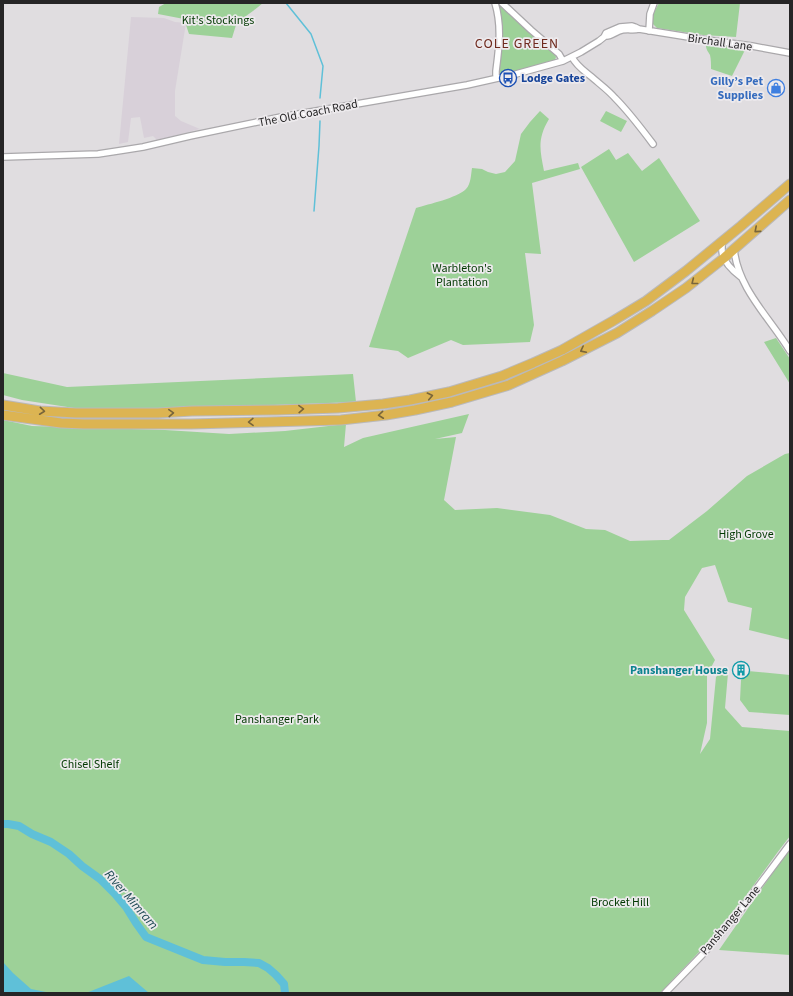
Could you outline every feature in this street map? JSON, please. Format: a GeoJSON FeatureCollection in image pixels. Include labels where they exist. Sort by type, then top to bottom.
{"type":"FeatureCollection","features":[{"type":"Feature","properties":{"kind":"highway"},"geometry":{"type":"LineString","coordinates":[[3,405],[40,411],[76,413],[158,413],[278,410],[338,408],[383,404],[448,392],[502,376],[533,364],[562,350],[646,301],[686,271],[790,184]]}},
{"type":"Feature","properties":{"kind":"highway"},"geometry":{"type":"LineString","coordinates":[[3,415],[55,422],[84,424],[275,422],[341,420],[386,415],[452,402],[509,385],[562,361],[617,333],[686,288],[724,258],[790,200]]}},
{"type":"Feature","properties":{"kind":"street"},"geometry":{"type":"LineString","coordinates":[[495,3],[500,29],[496,71],[497,78]]}},
{"type":"Feature","properties":{"kind":"street"},"geometry":{"type":"LineString","coordinates":[[502,3],[559,54],[563,61]]}},
{"type":"Feature","properties":{"kind":"street"},"geometry":{"type":"LineString","coordinates":[[649,31],[650,14],[654,3]]}},
{"type":"Feature","properties":{"kind":"street","name":"The Old Coach Road"},"geometry":{"type":"LineString","coordinates":[[3,158],[98,154],[124,150],[281,117],[436,91],[534,70],[563,61],[581,52],[604,37],[610,36],[619,31],[639,29],[649,31]]}},
{"type":"Feature","properties":{"kind":"street","name":"Birchall Lane"},"geometry":{"type":"LineString","coordinates":[[649,31],[790,53]]}},
{"type":"Feature","properties":{"kind":"street"},"geometry":{"type":"LineString","coordinates":[[572,57],[580,69],[616,98],[653,144]]}},
{"type":"Feature","properties":{"kind":"street"},"geometry":{"type":"LineString","coordinates":[[722,241],[722,251],[727,264],[736,273],[742,276]]}},
{"type":"Feature","properties":{"kind":"street"},"geometry":{"type":"LineString","coordinates":[[734,249],[736,260],[742,276],[757,305],[790,351]]}},
{"type":"Feature","properties":{"kind":"street","name":"Panshanger Lane"},"geometry":{"type":"LineString","coordinates":[[665,993],[704,953],[736,916],[790,844]]}},
{"type":"Feature","properties":{"kind":"shaded area"},"geometry":{"type":"Polygon","coordinates":[[[131,17],[164,18],[175,22],[186,23],[175,91],[175,116],[181,121],[200,129],[157,140],[153,136],[144,138],[140,117],[131,118],[128,142],[119,144],[131,17]]]}},
{"type":"Feature","properties":{"kind":"green space","name":"Kit's Stockings"},"geometry":{"type":"Polygon","coordinates":[[[166,3],[263,3],[239,21],[236,25],[232,38],[189,34],[184,19],[158,14],[159,7],[166,3]]]}},
{"type":"Feature","properties":{"kind":"green space"},"geometry":{"type":"Polygon","coordinates":[[[497,3],[499,3],[518,22],[555,54],[555,60],[519,71],[500,75],[498,74],[497,3]]]}},
{"type":"Feature","properties":{"kind":"green space"},"geometry":{"type":"Polygon","coordinates":[[[659,3],[740,3],[736,37],[703,35],[657,28],[652,23],[653,14],[659,3]]]}},
{"type":"Feature","properties":{"kind":"green space"},"geometry":{"type":"Polygon","coordinates":[[[706,45],[745,50],[732,76],[711,69],[710,55],[706,45]]]}},
{"type":"Feature","properties":{"kind":"green space","name":"Warbleton's Plantation"},"geometry":{"type":"Polygon","coordinates":[[[540,111],[549,119],[545,126],[540,145],[544,171],[578,163],[580,169],[532,183],[541,254],[525,253],[534,325],[530,342],[463,345],[451,340],[408,358],[398,351],[369,347],[416,208],[462,192],[469,184],[472,168],[482,169],[496,174],[505,172],[515,161],[521,134],[540,111]]]}},
{"type":"Feature","properties":{"kind":"green space"},"geometry":{"type":"Polygon","coordinates":[[[606,111],[627,121],[621,132],[600,121],[606,111]]]}},
{"type":"Feature","properties":{"kind":"green space"},"geometry":{"type":"Polygon","coordinates":[[[609,149],[616,160],[628,153],[642,171],[659,158],[700,221],[634,262],[581,167],[609,149]]]}},
{"type":"Feature","properties":{"kind":"green space"},"geometry":{"type":"Polygon","coordinates":[[[776,338],[790,359],[790,384],[764,342],[776,338]]]}},
{"type":"Feature","properties":{"kind":"green space"},"geometry":{"type":"Polygon","coordinates":[[[3,373],[67,387],[353,374],[356,402],[197,408],[74,408],[22,400],[3,395],[3,373]]]}},
{"type":"Feature","properties":{"kind":"green space","name":"Panshanger Park"},"geometry":{"type":"Polygon","coordinates":[[[469,414],[462,433],[435,439],[456,437],[444,500],[455,510],[497,508],[550,515],[586,529],[605,530],[630,541],[669,540],[707,511],[747,476],[785,454],[790,453],[790,640],[749,630],[752,608],[728,602],[715,565],[702,568],[685,597],[684,610],[715,660],[707,675],[707,723],[700,754],[710,739],[716,677],[720,673],[728,673],[725,708],[742,727],[790,731],[790,836],[737,908],[699,952],[660,993],[3,993],[3,420],[32,426],[165,430],[229,434],[285,431],[346,424],[344,447],[363,438],[469,414]]]}},
{"type":"Feature","properties":{"kind":"green space"},"geometry":{"type":"Polygon","coordinates":[[[748,671],[790,675],[790,715],[749,712],[740,700],[741,680],[748,671]]]}},
{"type":"Feature","properties":{"kind":"green space"},"geometry":{"type":"Polygon","coordinates":[[[790,848],[790,955],[719,950],[790,848]]]}},
{"type":"Feature","properties":{"kind":"water"},"geometry":{"type":"Polygon","coordinates":[[[3,962],[31,989],[51,993],[3,993],[3,962]]]}},
{"type":"Feature","properties":{"kind":"water"},"geometry":{"type":"Polygon","coordinates":[[[129,976],[149,993],[86,993],[129,976]]]}},
{"type":"Feature","properties":{"kind":"waterway"},"geometry":{"type":"LineString","coordinates":[[286,3],[311,34],[323,66],[320,98]]}},
{"type":"Feature","properties":{"kind":"waterway"},"geometry":{"type":"LineString","coordinates":[[314,211],[320,121]]}},
{"type":"Feature","properties":{"kind":"waterway","name":"River Mimram"},"geometry":{"type":"LineString","coordinates":[[3,824],[19,826],[32,834],[51,842],[69,854],[100,879],[115,894],[126,907],[146,937],[203,960],[259,963],[268,968],[284,984],[285,993]]}},
{"type":"Feature","properties":{"kind":"place","name":"Lodge Gates"},"geometry":{"type":"Point","coordinates":[508,78]}},
{"type":"Feature","properties":{"kind":"place","name":"Gilly’s Pet Supplies"},"geometry":{"type":"Point","coordinates":[776,88]}},
{"type":"Feature","properties":{"kind":"place","name":"Panshanger House"},"geometry":{"type":"Point","coordinates":[741,670]}},
{"type":"Feature","properties":{"kind":"district","name":"COLE GREEN"},"geometry":{"type":"Point","coordinates":[517,43]}},
{"type":"Feature","properties":{"kind":"park label","name":"High Grove"},"geometry":{"type":"Point","coordinates":[746,534]}},
{"type":"Feature","properties":{"kind":"park label","name":"Chisel Shelf"},"geometry":{"type":"Point","coordinates":[90,764]}},
{"type":"Feature","properties":{"kind":"park label","name":"Brocket Hill"},"geometry":{"type":"Point","coordinates":[620,902]}}]}
